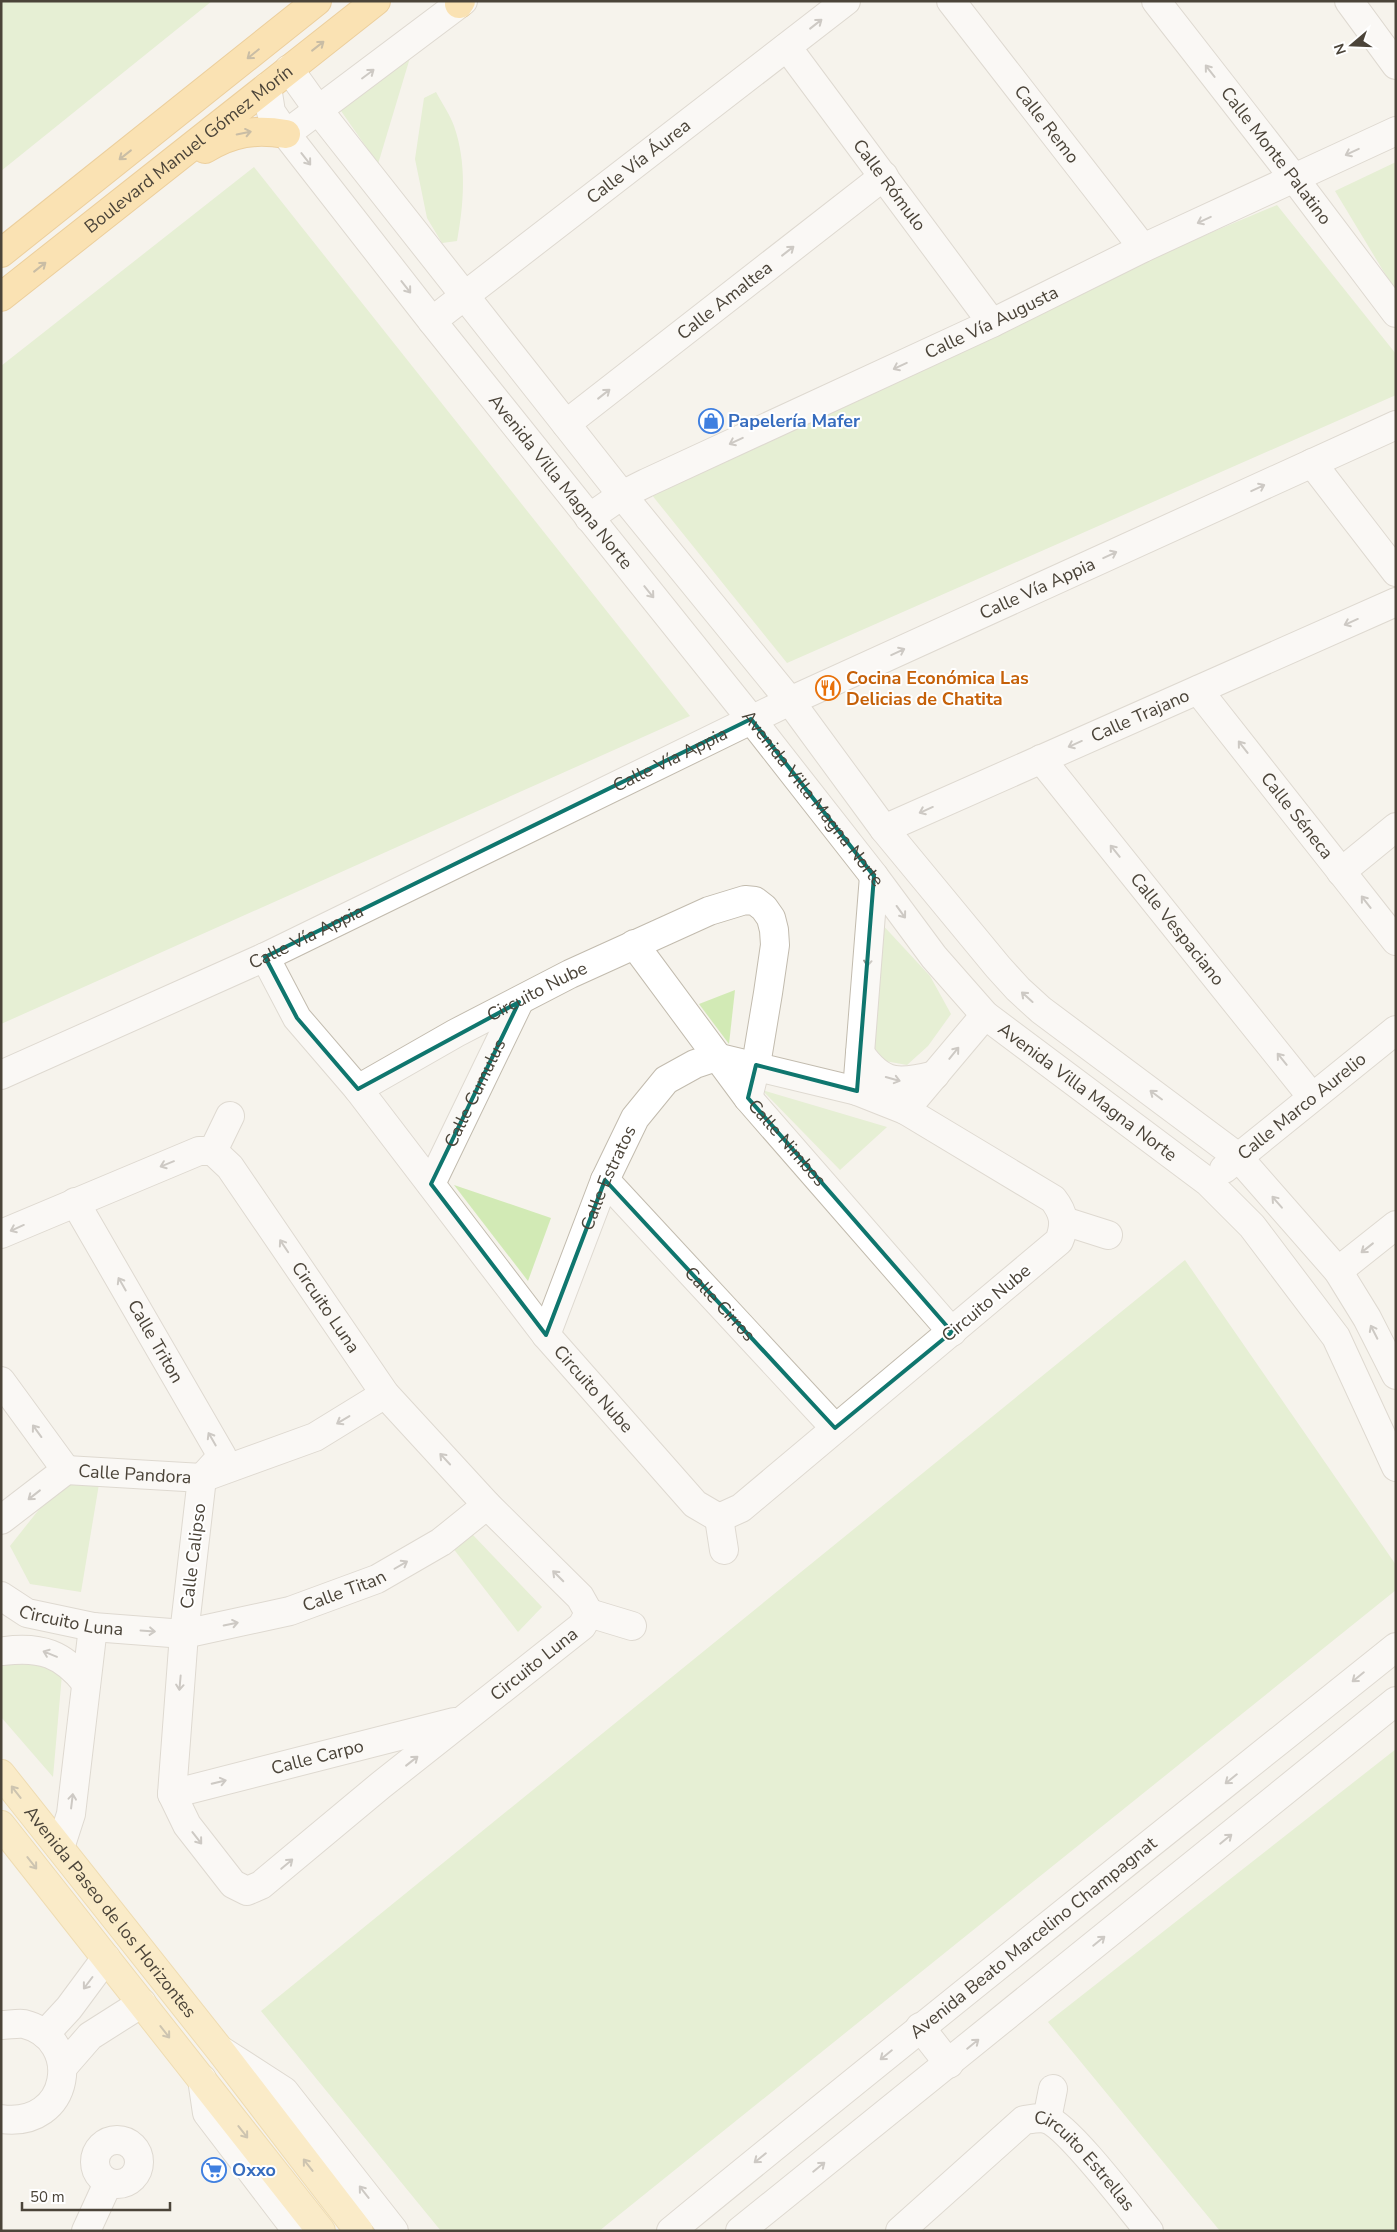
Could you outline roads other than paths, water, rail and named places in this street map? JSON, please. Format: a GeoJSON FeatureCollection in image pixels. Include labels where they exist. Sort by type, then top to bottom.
{"type":"FeatureCollection","features":[{"type":"Feature","properties":{"kind":"highway","name":"Boulevard Manuel Gómez Morín"},"geometry":{"type":"LineString","coordinates":[[1,253],[318,1]]}},
{"type":"Feature","properties":{"kind":"highway"},"geometry":{"type":"LineString","coordinates":[[267,87],[268,66],[293,39],[334,1]]}},
{"type":"Feature","properties":{"kind":"highway","name":"Boulevard Manuel Gómez Morín"},"geometry":{"type":"LineString","coordinates":[[1,297],[376,1]]}},
{"type":"Feature","properties":{"kind":"highway"},"geometry":{"type":"LineString","coordinates":[[140,189],[208,146],[242,132],[263,131],[286,134]]}},
{"type":"Feature","properties":{"kind":"main road"},"geometry":{"type":"LineString","coordinates":[[1,238],[41,222]]}},
{"type":"Feature","properties":{"kind":"main road","name":"Avenida Paseo de los Horizontes"},"geometry":{"type":"LineString","coordinates":[[1,1774],[220,2050],[359,2231]]}},
{"type":"Feature","properties":{"kind":"main road","name":"Avenida Paseo de los Horizontes"},"geometry":{"type":"LineString","coordinates":[[1,1825],[321,2231]]}},
{"type":"Feature","properties":{"kind":"street","name":"Calle Vía Áurea"},"geometry":{"type":"LineString","coordinates":[[432,321],[464,294],[846,1]]}},
{"type":"Feature","properties":{"kind":"street","name":"Calle Remo"},"geometry":{"type":"LineString","coordinates":[[951,1],[1143,248]]}},
{"type":"Feature","properties":{"kind":"street","name":"Calle Monte Palatino"},"geometry":{"type":"LineString","coordinates":[[1156,1],[1396,313]]}},
{"type":"Feature","properties":{"kind":"street"},"geometry":{"type":"LineString","coordinates":[[1349,1],[1396,65]]}},
{"type":"Feature","properties":{"kind":"street"},"geometry":{"type":"LineString","coordinates":[[286,134],[319,111],[461,2]]}},
{"type":"Feature","properties":{"kind":"street","name":"Calle Rómulo"},"geometry":{"type":"LineString","coordinates":[[787,47],[992,323]]}},
{"type":"Feature","properties":{"kind":"street"},"geometry":{"type":"LineString","coordinates":[[289,69],[319,111],[622,495],[790,701],[884,829],[1018,989],[1041,1010],[1238,1157],[1338,1271],[1367,1318],[1396,1375]]}},
{"type":"Feature","properties":{"kind":"street","name":"Avenida Villa Magna Norte"},"geometry":{"type":"LineString","coordinates":[[267,87],[271,112],[286,134],[432,321],[874,876],[934,957],[985,1015],[1208,1182],[1252,1226],[1336,1337],[1396,1467]]}},
{"type":"Feature","properties":{"kind":"street","name":"Calle Vía Augusta"},"geometry":{"type":"LineString","coordinates":[[589,518],[622,495],[992,323],[1143,248],[1396,131]]}},
{"type":"Feature","properties":{"kind":"street","name":"Calle Amaltea"},"geometry":{"type":"LineString","coordinates":[[566,424],[884,176]]}},
{"type":"Feature","properties":{"kind":"street","name":"Calle Vía Appia"},"geometry":{"type":"LineString","coordinates":[[1,1075],[265,957],[790,701],[1396,426]]}},
{"type":"Feature","properties":{"kind":"street"},"geometry":{"type":"LineString","coordinates":[[1312,463],[1396,572]]}},
{"type":"Feature","properties":{"kind":"street","name":"Calle Trajano"},"geometry":{"type":"LineString","coordinates":[[884,829],[1396,602]]}},
{"type":"Feature","properties":{"kind":"street","name":"Calle Séneca"},"geometry":{"type":"LineString","coordinates":[[1198,690],[1396,941]]}},
{"type":"Feature","properties":{"kind":"street","name":"Calle Vespaciano"},"geometry":{"type":"LineString","coordinates":[[1041,759],[1312,1098]]}},
{"type":"Feature","properties":{"kind":"street"},"geometry":{"type":"LineString","coordinates":[[1341,872],[1396,827]]}},
{"type":"Feature","properties":{"kind":"street"},"geometry":{"type":"LineString","coordinates":[[857,1091],[874,876]]}},
{"type":"Feature","properties":{"kind":"street","name":"Circuito Nube"},"geometry":{"type":"LineString","coordinates":[[748,1098],[756,1065],[775,944],[771,918],[756,892],[634,944],[570,974],[456,1033],[358,1089],[546,1335],[696,1504],[719,1518],[741,1508],[1060,1241],[1064,1231],[1064,1221]]}},
{"type":"Feature","properties":{"kind":"street","name":"Calle Nimbos"},"geometry":{"type":"LineString","coordinates":[[634,944],[748,1098],[952,1332]]}},
{"type":"Feature","properties":{"kind":"street"},"geometry":{"type":"LineString","coordinates":[[265,957],[297,1018],[358,1089]]}},
{"type":"Feature","properties":{"kind":"street","name":"Calle Cumulus"},"geometry":{"type":"LineString","coordinates":[[431,1184],[519,1002]]}},
{"type":"Feature","properties":{"kind":"street"},"geometry":{"type":"LineString","coordinates":[[905,1110],[985,1015]]}},
{"type":"Feature","properties":{"kind":"street","name":"Calle Marco Aurelio"},"geometry":{"type":"LineString","coordinates":[[1208,1182],[1396,1030]]}},
{"type":"Feature","properties":{"kind":"street"},"geometry":{"type":"LineString","coordinates":[[860,1053],[873,1069],[890,1080],[908,1082],[935,1075]]}},
{"type":"Feature","properties":{"kind":"street"},"geometry":{"type":"LineString","coordinates":[[716,1057],[756,1065],[857,1091],[905,1110],[1053,1199],[1060,1209],[1064,1221],[1108,1235]]}},
{"type":"Feature","properties":{"kind":"street","name":"Calle Estratos"},"geometry":{"type":"LineString","coordinates":[[546,1335],[605,1180],[635,1118],[655,1091],[678,1073],[716,1057]]}},
{"type":"Feature","properties":{"kind":"street"},"geometry":{"type":"LineString","coordinates":[[1,1234],[199,1151],[213,1151],[230,1116]]}},
{"type":"Feature","properties":{"kind":"street","name":"Circuito Luna"},"geometry":{"type":"LineString","coordinates":[[172,1794],[187,1825],[233,1884],[247,1890],[261,1885],[381,1785],[582,1626],[589,1613],[580,1597],[487,1506],[385,1394],[230,1167],[213,1151]]}},
{"type":"Feature","properties":{"kind":"street","name":"Calle Cirros"},"geometry":{"type":"LineString","coordinates":[[605,1180],[835,1428]]}},
{"type":"Feature","properties":{"kind":"street","name":"Calle Triton"},"geometry":{"type":"LineString","coordinates":[[75,1202],[222,1456],[202,1478]]}},
{"type":"Feature","properties":{"kind":"street"},"geometry":{"type":"LineString","coordinates":[[1338,1271],[1396,1225]]}},
{"type":"Feature","properties":{"kind":"street","name":"Calle Pandora"},"geometry":{"type":"LineString","coordinates":[[1,1381],[66,1470],[202,1478],[315,1437],[385,1394]]}},
{"type":"Feature","properties":{"kind":"street"},"geometry":{"type":"LineString","coordinates":[[1,1520],[66,1470]]}},
{"type":"Feature","properties":{"kind":"street","name":"Calle Calipso"},"geometry":{"type":"LineString","coordinates":[[184,1634],[202,1478]]}},
{"type":"Feature","properties":{"kind":"street","name":"Calle Titan"},"geometry":{"type":"LineString","coordinates":[[184,1634],[290,1611],[377,1579],[441,1542],[487,1506]]}},
{"type":"Feature","properties":{"kind":"street"},"geometry":{"type":"LineString","coordinates":[[719,1518],[724,1550]]}},
{"type":"Feature","properties":{"kind":"street","name":"Circuito Luna"},"geometry":{"type":"LineString","coordinates":[[1,1596],[28,1613],[94,1627],[184,1634]]}},
{"type":"Feature","properties":{"kind":"street"},"geometry":{"type":"LineString","coordinates":[[3,1652],[19,1632],[28,1613]]}},
{"type":"Feature","properties":{"kind":"street"},"geometry":{"type":"LineString","coordinates":[[589,1613],[632,1626]]}},
{"type":"Feature","properties":{"kind":"street"},"geometry":{"type":"LineString","coordinates":[[60,1848],[71,1814],[94,1627]]}},
{"type":"Feature","properties":{"kind":"street"},"geometry":{"type":"LineString","coordinates":[[172,1794],[184,1634]]}},
{"type":"Feature","properties":{"kind":"street","name":"Avenida Beato Marcelino Champagnat"},"geometry":{"type":"LineString","coordinates":[[671,2231],[920,2027],[1042,1932],[1396,1646]]}},
{"type":"Feature","properties":{"kind":"street"},"geometry":{"type":"LineString","coordinates":[[3,1652],[36,1649],[51,1654],[76,1671],[86,1683]]}},
{"type":"Feature","properties":{"kind":"street"},"geometry":{"type":"LineString","coordinates":[[740,2231],[1396,1701]]}},
{"type":"Feature","properties":{"kind":"street","name":"Calle Carpo"},"geometry":{"type":"LineString","coordinates":[[172,1794],[464,1720]]}},
{"type":"Feature","properties":{"kind":"street"},"geometry":{"type":"LineString","coordinates":[[357,1747],[381,1785]]}},
{"type":"Feature","properties":{"kind":"street"},"geometry":{"type":"LineString","coordinates":[[1042,1932],[1070,1965]]}},
{"type":"Feature","properties":{"kind":"street"},"geometry":{"type":"LineString","coordinates":[[45,2034],[69,2008],[106,1958]]}},
{"type":"Feature","properties":{"kind":"street"},"geometry":{"type":"LineString","coordinates":[[62,2067],[90,2036],[142,2003]]}},
{"type":"Feature","properties":{"kind":"street"},"geometry":{"type":"LineString","coordinates":[[1,2025],[24,2024],[45,2034],[54,2043],[62,2067],[61,2085],[52,2102],[38,2114],[20,2120],[1,2119]]}},
{"type":"Feature","properties":{"kind":"street"},"geometry":{"type":"LineString","coordinates":[[920,2027],[949,2064]]}},
{"type":"Feature","properties":{"kind":"street","name":"Avenida Paseo de los Horizontes"},"geometry":{"type":"LineString","coordinates":[[220,2050],[284,2091],[394,2231]]}},
{"type":"Feature","properties":{"kind":"street","name":"Avenida Paseo de los Horizontes"},"geometry":{"type":"LineString","coordinates":[[202,2079],[207,2113],[297,2231]]}},
{"type":"Feature","properties":{"kind":"street"},"geometry":{"type":"LineString","coordinates":[[1047,2119],[1053,2089]]}},
{"type":"Feature","properties":{"kind":"street","name":"Circuito Estrellas"},"geometry":{"type":"LineString","coordinates":[[900,2231],[1024,2120],[1036,2118],[1047,2119],[1067,2133],[1148,2231]]}},
{"type":"Feature","properties":{"kind":"street"},"geometry":{"type":"LineString","coordinates":[[86,2231],[108,2183]]}},
{"type":"Feature","properties":{"kind":"place","name":"Papelería Mafer"},"geometry":{"type":"Point","coordinates":[711,421]}},
{"type":"Feature","properties":{"kind":"place","name":"Cocina Económica Las Delicias de Chatita"},"geometry":{"type":"Point","coordinates":[828,688]}},
{"type":"Feature","properties":{"kind":"place","name":"Oxxo"},"geometry":{"type":"Point","coordinates":[214,2170]}}]}
